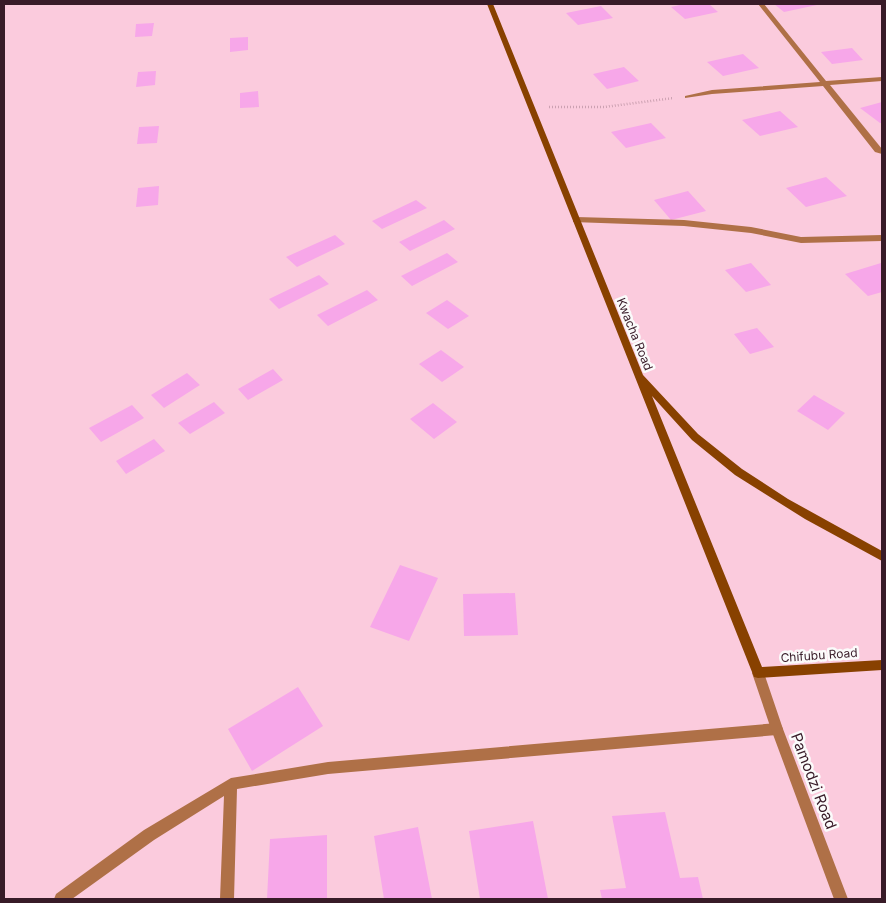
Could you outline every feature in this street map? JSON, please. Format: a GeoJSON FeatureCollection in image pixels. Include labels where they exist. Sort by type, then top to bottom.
{"type":"FeatureCollection","features":[{"type":"Feature","properties":{"kind":"main road","name":"Kwacha Road"},"geometry":{"type":"LineString","coordinates":[[490,4],[636,374],[758,674]]}},
{"type":"Feature","properties":{"kind":"main road"},"geometry":{"type":"LineString","coordinates":[[636,374],[695,436],[737,471],[784,503],[882,556]]}},
{"type":"Feature","properties":{"kind":"main road","name":"Chifubu Road"},"geometry":{"type":"LineString","coordinates":[[758,674],[882,665]]}},
{"type":"Feature","properties":{"kind":"street"},"geometry":{"type":"LineString","coordinates":[[760,4],[881,153]]}},
{"type":"Feature","properties":{"kind":"street"},"geometry":{"type":"LineString","coordinates":[[687,97],[712,92],[882,79]]}},
{"type":"Feature","properties":{"kind":"street"},"geometry":{"type":"LineString","coordinates":[[576,220],[684,223],[750,230],[801,240],[882,238]]}},
{"type":"Feature","properties":{"kind":"street","name":"Pamodzi Road"},"geometry":{"type":"LineString","coordinates":[[758,674],[841,899]]}},
{"type":"Feature","properties":{"kind":"street"},"geometry":{"type":"LineString","coordinates":[[61,899],[148,835],[232,784],[328,768],[777,729]]}},
{"type":"Feature","properties":{"kind":"street"},"geometry":{"type":"LineString","coordinates":[[227,899],[232,784]]}},
{"type":"Feature","properties":{"kind":"path"},"geometry":{"type":"LineString","coordinates":[[531,107],[604,106],[687,97]]}},
{"type":"Feature","properties":{"kind":"building"},"geometry":{"type":"Polygon","coordinates":[[[684,4],[709,4],[718,12],[685,19],[671,7],[684,4]]]}},
{"type":"Feature","properties":{"kind":"building"},"geometry":{"type":"Polygon","coordinates":[[[774,4],[817,4],[817,5],[784,12],[774,4]]]}},
{"type":"Feature","properties":{"kind":"building"},"geometry":{"type":"Polygon","coordinates":[[[601,6],[613,18],[578,25],[566,13],[601,6]]]}},
{"type":"Feature","properties":{"kind":"building"},"geometry":{"type":"Polygon","coordinates":[[[154,23],[152,36],[135,37],[136,24],[154,23]]]}},
{"type":"Feature","properties":{"kind":"building"},"geometry":{"type":"Polygon","coordinates":[[[248,37],[248,50],[230,52],[230,38],[248,37]]]}},
{"type":"Feature","properties":{"kind":"building"},"geometry":{"type":"Polygon","coordinates":[[[852,48],[863,60],[832,64],[821,52],[852,48]]]}},
{"type":"Feature","properties":{"kind":"building"},"geometry":{"type":"Polygon","coordinates":[[[743,54],[759,68],[723,76],[707,62],[743,54]]]}},
{"type":"Feature","properties":{"kind":"building"},"geometry":{"type":"Polygon","coordinates":[[[624,67],[639,81],[607,89],[593,74],[624,67]]]}},
{"type":"Feature","properties":{"kind":"building"},"geometry":{"type":"Polygon","coordinates":[[[156,71],[155,85],[136,87],[138,72],[156,71]]]}},
{"type":"Feature","properties":{"kind":"building"},"geometry":{"type":"Polygon","coordinates":[[[258,91],[259,107],[240,108],[240,93],[258,91]]]}},
{"type":"Feature","properties":{"kind":"building"},"geometry":{"type":"Polygon","coordinates":[[[882,102],[882,123],[860,108],[882,102]]]}},
{"type":"Feature","properties":{"kind":"building"},"geometry":{"type":"Polygon","coordinates":[[[780,111],[798,127],[760,136],[742,120],[780,111]]]}},
{"type":"Feature","properties":{"kind":"building"},"geometry":{"type":"Polygon","coordinates":[[[651,123],[666,138],[626,148],[611,132],[651,123]]]}},
{"type":"Feature","properties":{"kind":"building"},"geometry":{"type":"Polygon","coordinates":[[[159,126],[157,143],[137,144],[139,127],[159,126]]]}},
{"type":"Feature","properties":{"kind":"building"},"geometry":{"type":"Polygon","coordinates":[[[826,177],[847,196],[806,207],[786,188],[826,177]]]}},
{"type":"Feature","properties":{"kind":"building"},"geometry":{"type":"Polygon","coordinates":[[[159,186],[158,205],[136,207],[138,188],[159,186]]]}},
{"type":"Feature","properties":{"kind":"building"},"geometry":{"type":"Polygon","coordinates":[[[688,191],[706,211],[671,220],[654,200],[688,191]]]}},
{"type":"Feature","properties":{"kind":"building"},"geometry":{"type":"Polygon","coordinates":[[[416,200],[427,208],[382,229],[372,221],[416,200]]]}},
{"type":"Feature","properties":{"kind":"building"},"geometry":{"type":"Polygon","coordinates":[[[444,220],[455,229],[410,251],[399,242],[444,220]]]}},
{"type":"Feature","properties":{"kind":"building"},"geometry":{"type":"Polygon","coordinates":[[[335,235],[345,244],[297,267],[286,257],[335,235]]]}},
{"type":"Feature","properties":{"kind":"building"},"geometry":{"type":"Polygon","coordinates":[[[447,253],[458,262],[412,286],[401,276],[447,253]]]}},
{"type":"Feature","properties":{"kind":"building"},"geometry":{"type":"Polygon","coordinates":[[[751,263],[771,285],[746,292],[725,270],[751,263]]]}},
{"type":"Feature","properties":{"kind":"building"},"geometry":{"type":"Polygon","coordinates":[[[881,263],[882,292],[868,296],[845,274],[881,263]]]}},
{"type":"Feature","properties":{"kind":"building"},"geometry":{"type":"Polygon","coordinates":[[[319,275],[329,284],[279,309],[269,299],[319,275]]]}},
{"type":"Feature","properties":{"kind":"building"},"geometry":{"type":"Polygon","coordinates":[[[367,290],[378,300],[328,326],[317,315],[367,290]]]}},
{"type":"Feature","properties":{"kind":"building"},"geometry":{"type":"Polygon","coordinates":[[[447,300],[469,316],[448,329],[426,313],[447,300]]]}},
{"type":"Feature","properties":{"kind":"building"},"geometry":{"type":"Polygon","coordinates":[[[757,328],[774,347],[750,354],[734,334],[757,328]]]}},
{"type":"Feature","properties":{"kind":"building"},"geometry":{"type":"Polygon","coordinates":[[[441,350],[464,367],[442,382],[419,364],[441,350]]]}},
{"type":"Feature","properties":{"kind":"building"},"geometry":{"type":"Polygon","coordinates":[[[273,369],[283,380],[248,400],[238,389],[273,369]]]}},
{"type":"Feature","properties":{"kind":"building"},"geometry":{"type":"Polygon","coordinates":[[[187,373],[200,385],[164,408],[151,395],[187,373]]]}},
{"type":"Feature","properties":{"kind":"building"},"geometry":{"type":"Polygon","coordinates":[[[814,395],[845,413],[828,430],[797,411],[814,395]]]}},
{"type":"Feature","properties":{"kind":"building"},"geometry":{"type":"Polygon","coordinates":[[[214,402],[225,413],[190,434],[178,423],[214,402]]]}},
{"type":"Feature","properties":{"kind":"building"},"geometry":{"type":"Polygon","coordinates":[[[433,403],[457,422],[434,439],[410,419],[433,403]]]}},
{"type":"Feature","properties":{"kind":"building"},"geometry":{"type":"Polygon","coordinates":[[[132,405],[144,418],[101,442],[89,428],[132,405]]]}},
{"type":"Feature","properties":{"kind":"building"},"geometry":{"type":"Polygon","coordinates":[[[154,439],[165,451],[126,474],[116,461],[154,439]]]}},
{"type":"Feature","properties":{"kind":"building"},"geometry":{"type":"Polygon","coordinates":[[[400,565],[438,578],[409,641],[370,627],[400,565]]]}},
{"type":"Feature","properties":{"kind":"building"},"geometry":{"type":"Polygon","coordinates":[[[515,593],[518,635],[464,636],[463,594],[515,593]]]}},
{"type":"Feature","properties":{"kind":"building"},"geometry":{"type":"Polygon","coordinates":[[[298,687],[323,726],[252,771],[228,729],[298,687]]]}},
{"type":"Feature","properties":{"kind":"building"},"geometry":{"type":"Polygon","coordinates":[[[665,812],[680,878],[698,877],[703,899],[602,899],[600,890],[626,888],[612,816],[665,812]]]}},
{"type":"Feature","properties":{"kind":"building"},"geometry":{"type":"Polygon","coordinates":[[[533,821],[548,899],[480,899],[469,831],[533,821]]]}},
{"type":"Feature","properties":{"kind":"building"},"geometry":{"type":"Polygon","coordinates":[[[418,827],[432,899],[384,899],[374,836],[418,827]]]}},
{"type":"Feature","properties":{"kind":"building"},"geometry":{"type":"Polygon","coordinates":[[[327,835],[327,899],[267,899],[270,839],[327,835]]]}}]}
